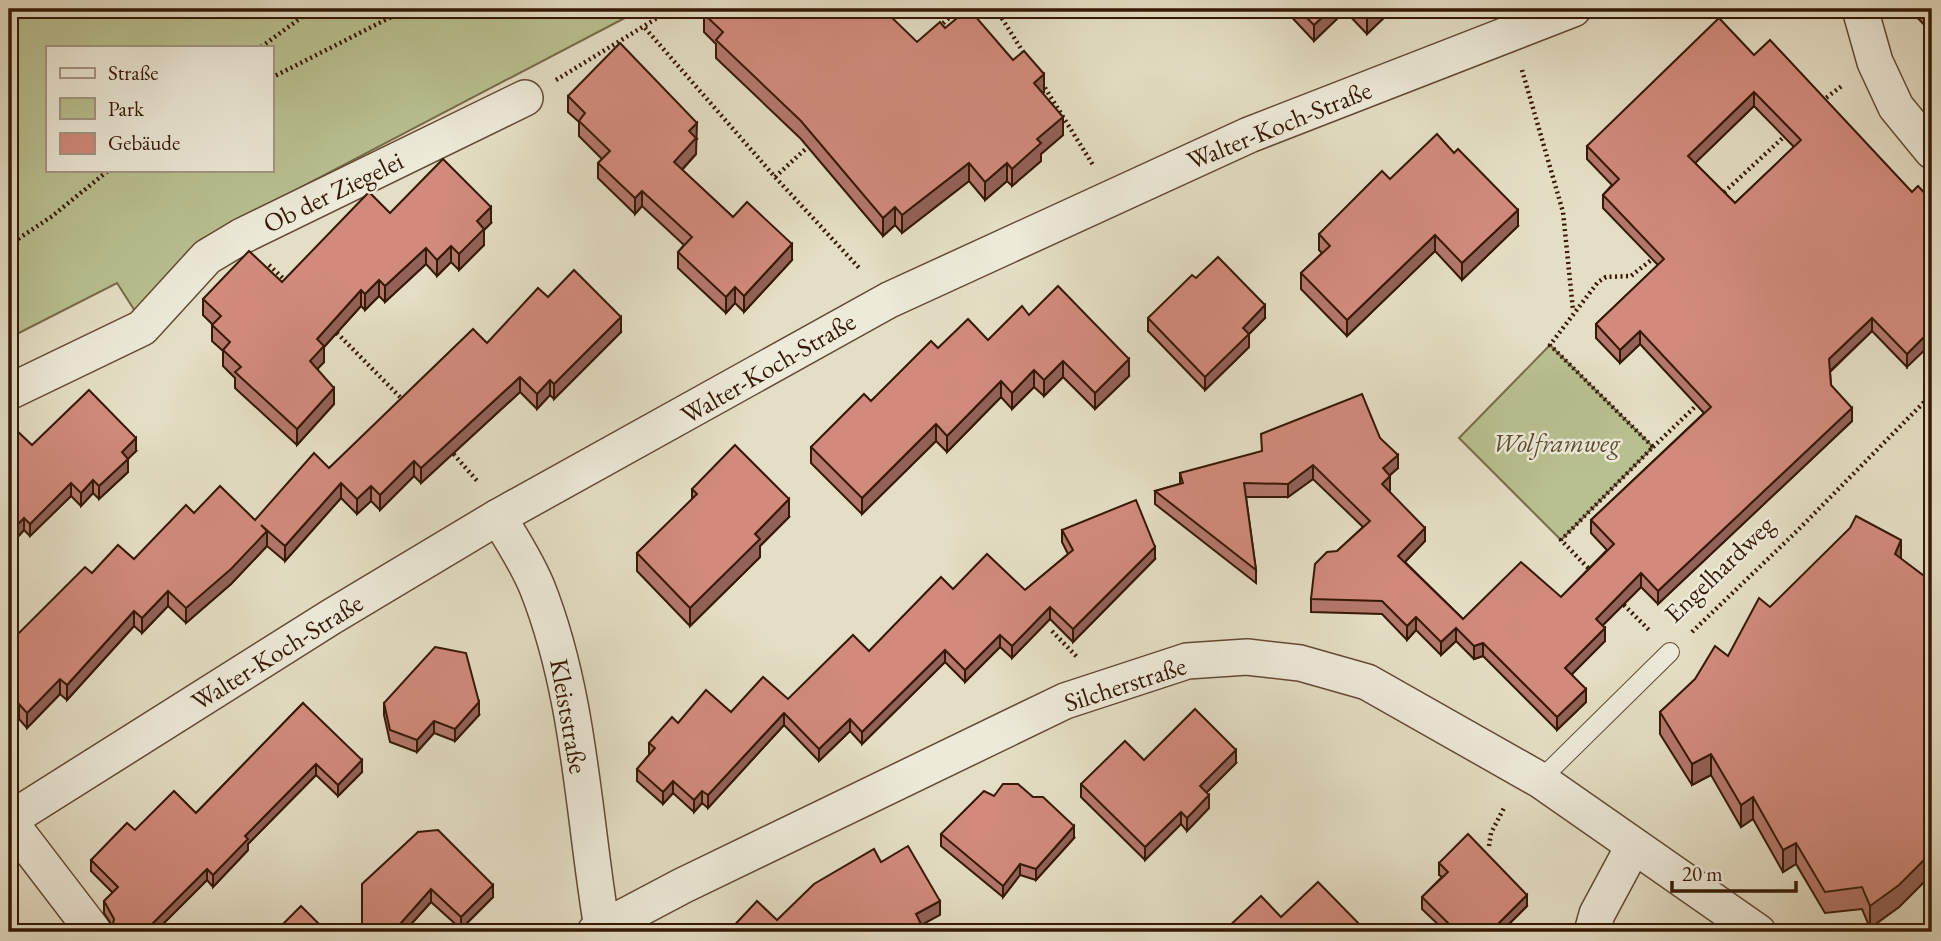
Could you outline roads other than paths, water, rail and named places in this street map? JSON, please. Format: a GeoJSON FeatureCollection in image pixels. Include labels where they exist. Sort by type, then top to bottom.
{"type":"FeatureCollection","features":[{"type":"Feature","properties":{"kind":"street","name":"Walter-Koch-Straße"},"geometry":{"type":"LineString","coordinates":[[9,821],[319,624],[502,515],[889,300],[1112,195],[1249,135],[1573,9]]}},
{"type":"Feature","properties":{"kind":"street"},"geometry":{"type":"LineString","coordinates":[[1860,9],[1875,62],[1896,107],[1932,151]]}},
{"type":"Feature","properties":{"kind":"street","name":"Ob der Ziegelei"},"geometry":{"type":"LineString","coordinates":[[9,392],[142,328],[207,257],[242,236],[525,98]]}},
{"type":"Feature","properties":{"kind":"street","name":"Kleiststraße"},"geometry":{"type":"LineString","coordinates":[[502,515],[536,585],[556,641],[570,699],[598,930]]}},
{"type":"Feature","properties":{"kind":"street","name":"Silcherstraße"},"geometry":{"type":"LineString","coordinates":[[598,930],[682,886],[1065,701],[1187,661],[1247,657],[1300,663],[1367,682],[1540,780],[1758,932]]}},
{"type":"Feature","properties":{"kind":"street"},"geometry":{"type":"LineString","coordinates":[[9,821],[94,932]]}},
{"type":"Feature","properties":{"kind":"street"},"geometry":{"type":"LineString","coordinates":[[1592,932],[1597,914],[1633,847]]}},
{"type":"Feature","properties":{"kind":"lane","name":"Engelhardweg"},"geometry":{"type":"LineString","coordinates":[[1540,780],[1670,652]]}},
{"type":"Feature","properties":{"kind":"park label","name":"Wolframweg"},"geometry":{"type":"Point","coordinates":[1556,443]}}]}
